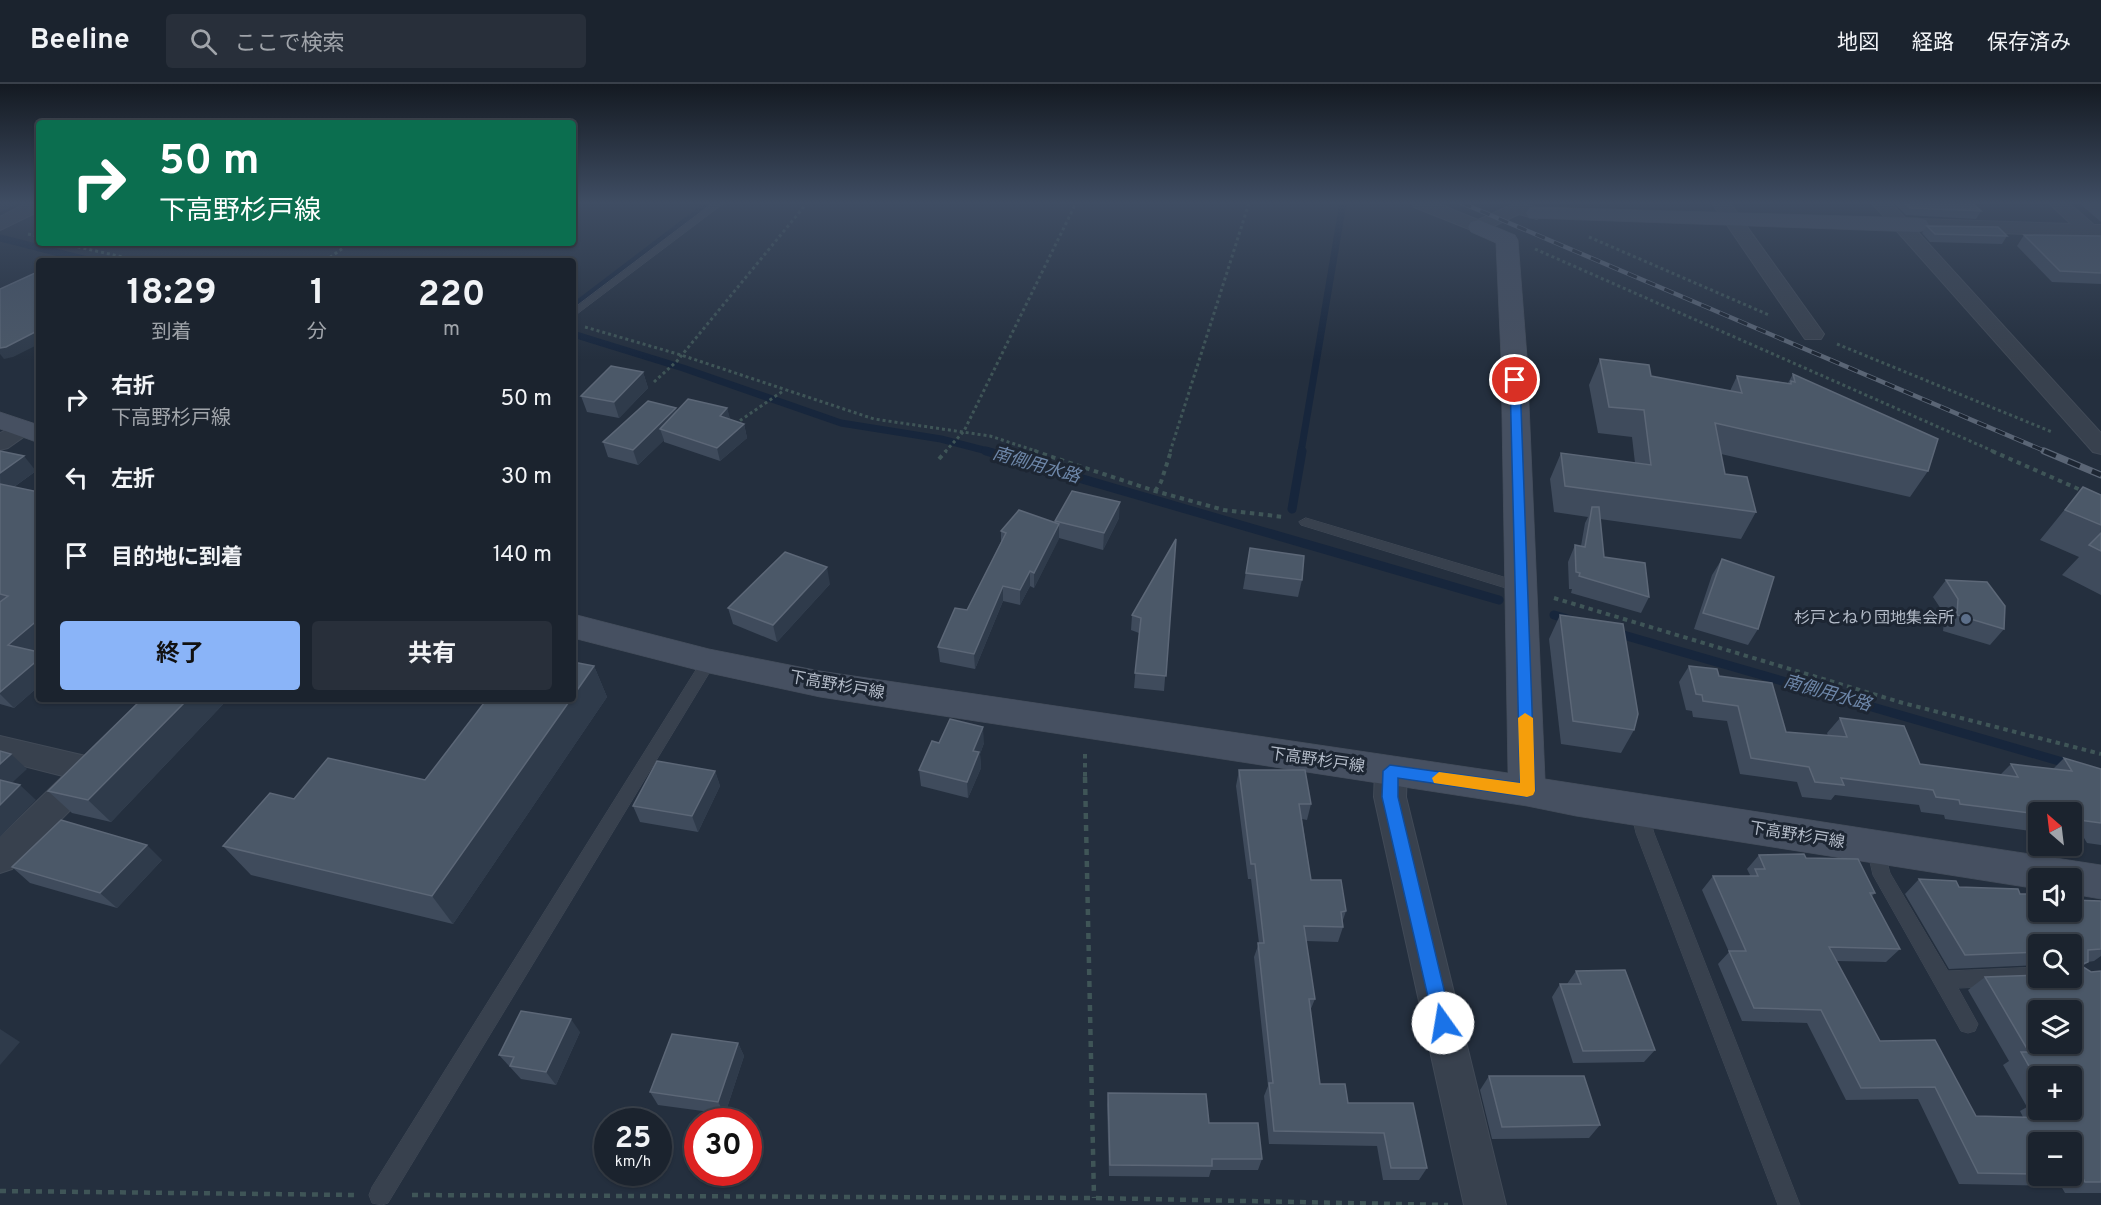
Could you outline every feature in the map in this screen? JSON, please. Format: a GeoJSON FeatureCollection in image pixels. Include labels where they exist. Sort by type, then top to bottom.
{"type":"FeatureCollection","features":[{"type":"Feature","properties":{"kind":"street"},"geometry":{"type":"LineString","coordinates":[[1508,255],[1514,357],[1527,791]]}},
{"type":"Feature","properties":{"kind":"street"},"geometry":{"type":"LineString","coordinates":[[1758,255],[1813,334]]}},
{"type":"Feature","properties":{"kind":"street"},"geometry":{"type":"LineString","coordinates":[[1935,255],[2101,447]]}},
{"type":"Feature","properties":{"kind":"street","name":"下高野杉戸線"},"geometry":{"type":"LineString","coordinates":[[576,627],[709,661],[820,684],[1084,726],[1527,791],[1875,849],[2101,882]]}},
{"type":"Feature","properties":{"kind":"street"},"geometry":{"type":"LineString","coordinates":[[0,859],[115,746]]}},
{"type":"Feature","properties":{"kind":"street"},"geometry":{"type":"LineString","coordinates":[[0,748],[90,770]]}},
{"type":"Feature","properties":{"kind":"street"},"geometry":{"type":"LineString","coordinates":[[1390,771],[1390,797],[1485,1205]]}},
{"type":"Feature","properties":{"kind":"lane"},"geometry":{"type":"LineString","coordinates":[[576,312],[650,255]]}},
{"type":"Feature","properties":{"kind":"lane"},"geometry":{"type":"LineString","coordinates":[[1306,522],[1522,588]]}},
{"type":"Feature","properties":{"kind":"lane"},"geometry":{"type":"LineString","coordinates":[[380,1195],[709,661]]}},
{"type":"Feature","properties":{"kind":"lane"},"geometry":{"type":"LineString","coordinates":[[1640,811],[1645,832],[1789,1205]]}},
{"type":"Feature","properties":{"kind":"lane"},"geometry":{"type":"LineString","coordinates":[[1875,849],[1882,875],[1941,981],[1968,1024]]}},
{"type":"Feature","properties":{"kind":"lane"},"geometry":{"type":"LineString","coordinates":[[1941,981],[2028,977]]}},
{"type":"Feature","properties":{"kind":"path"},"geometry":{"type":"LineString","coordinates":[[654,382],[677,361],[764,255]]}},
{"type":"Feature","properties":{"kind":"path"},"geometry":{"type":"LineString","coordinates":[[939,459],[964,431],[1050,255]]}},
{"type":"Feature","properties":{"kind":"path"},"geometry":{"type":"LineString","coordinates":[[1155,491],[1161,482],[1232,255]]}},
{"type":"Feature","properties":{"kind":"path"},"geometry":{"type":"LineString","coordinates":[[1547,255],[2090,495]]}},
{"type":"Feature","properties":{"kind":"path"},"geometry":{"type":"LineString","coordinates":[[580,325],[681,355],[783,391],[874,419],[964,431],[1001,439],[1155,491],[1224,510],[1306,522]]}},
{"type":"Feature","properties":{"kind":"path"},"geometry":{"type":"LineString","coordinates":[[729,428],[783,391]]}},
{"type":"Feature","properties":{"kind":"path"},"geometry":{"type":"LineString","coordinates":[[1522,588],[1903,703],[2101,754]]}},
{"type":"Feature","properties":{"kind":"path"},"geometry":{"type":"LineString","coordinates":[[1084,726],[1094,1198]]}},
{"type":"Feature","properties":{"kind":"path"},"geometry":{"type":"LineString","coordinates":[[0,1191],[1094,1198],[1455,1205]]}},
{"type":"Feature","properties":{"kind":"building"},"geometry":{"type":"Polygon","coordinates":[[[2044,255],[2101,255],[2101,273],[2060,271],[2044,255]]]}},
{"type":"Feature","properties":{"kind":"building"},"geometry":{"type":"Polygon","coordinates":[[[36,273],[36,332],[0,348],[0,289],[36,273]]]}},
{"type":"Feature","properties":{"kind":"building"},"geometry":{"type":"Polygon","coordinates":[[[1600,359],[1649,365],[1651,376],[1742,393],[1737,376],[1791,384],[1791,381],[1795,382],[1793,374],[1938,439],[1928,471],[1715,423],[1725,474],[1747,477],[1756,512],[1565,486],[1561,453],[1651,465],[1644,410],[1609,407],[1600,359]]]}},
{"type":"Feature","properties":{"kind":"building"},"geometry":{"type":"Polygon","coordinates":[[[611,366],[643,372],[614,402],[581,396],[611,366]]]}},
{"type":"Feature","properties":{"kind":"building"},"geometry":{"type":"Polygon","coordinates":[[[688,399],[727,408],[720,416],[744,424],[717,448],[660,429],[688,399]]]}},
{"type":"Feature","properties":{"kind":"building"},"geometry":{"type":"Polygon","coordinates":[[[648,401],[676,408],[633,450],[603,442],[648,401]]]}},
{"type":"Feature","properties":{"kind":"building"},"geometry":{"type":"Polygon","coordinates":[[[0,451],[24,456],[0,473],[0,451]]]}},
{"type":"Feature","properties":{"kind":"building"},"geometry":{"type":"Polygon","coordinates":[[[0,484],[36,491],[36,622],[8,645],[36,651],[36,662],[0,692],[0,602],[8,596],[0,594],[0,484]]]}},
{"type":"Feature","properties":{"kind":"building"},"geometry":{"type":"Polygon","coordinates":[[[2083,487],[2101,495],[2101,525],[2065,510],[2083,487]]]}},
{"type":"Feature","properties":{"kind":"building"},"geometry":{"type":"Polygon","coordinates":[[[1072,491],[1120,502],[1104,533],[1055,521],[1072,491]]]}},
{"type":"Feature","properties":{"kind":"building"},"geometry":{"type":"Polygon","coordinates":[[[1592,507],[1599,507],[1604,557],[1645,563],[1649,597],[1579,576],[1580,573],[1576,572],[1575,545],[1585,547],[1592,507]]]}},
{"type":"Feature","properties":{"kind":"building"},"geometry":{"type":"Polygon","coordinates":[[[1019,510],[1059,524],[1034,573],[1030,571],[1020,590],[1003,586],[974,654],[938,647],[955,608],[967,610],[1006,533],[1001,531],[1019,510]]]}},
{"type":"Feature","properties":{"kind":"building"},"geometry":{"type":"Polygon","coordinates":[[[2101,533],[2101,551],[2089,545],[2101,533]]]}},
{"type":"Feature","properties":{"kind":"building"},"geometry":{"type":"Polygon","coordinates":[[[1176,539],[1166,676],[1135,673],[1141,618],[1132,615],[1176,539]]]}},
{"type":"Feature","properties":{"kind":"building"},"geometry":{"type":"Polygon","coordinates":[[[1250,548],[1304,556],[1302,580],[1246,573],[1250,548]]]}},
{"type":"Feature","properties":{"kind":"building"},"geometry":{"type":"Polygon","coordinates":[[[785,552],[827,567],[773,625],[728,608],[785,552]]]}},
{"type":"Feature","properties":{"kind":"building"},"geometry":{"type":"Polygon","coordinates":[[[1722,559],[1774,577],[1758,629],[1703,613],[1722,559]]]}},
{"type":"Feature","properties":{"kind":"building"},"geometry":{"type":"Polygon","coordinates":[[[1946,580],[1987,582],[2005,606],[2004,629],[1957,615],[1958,599],[1946,580]]]}},
{"type":"Feature","properties":{"kind":"building"},"geometry":{"type":"Polygon","coordinates":[[[1560,615],[1623,624],[1638,714],[1634,730],[1573,721],[1560,615]]]}},
{"type":"Feature","properties":{"kind":"building"},"geometry":{"type":"Polygon","coordinates":[[[576,663],[594,666],[576,692],[576,663]]]}},
{"type":"Feature","properties":{"kind":"building"},"geometry":{"type":"Polygon","coordinates":[[[1689,666],[1717,669],[1719,676],[1772,683],[1786,732],[1847,737],[1840,718],[1904,726],[1920,764],[2018,777],[2011,764],[2072,771],[2064,758],[2101,769],[2101,823],[2082,820],[2082,802],[2028,802],[2028,813],[1960,804],[1959,800],[1936,797],[1933,790],[1841,778],[1844,785],[1815,782],[1809,767],[1751,758],[1738,706],[1703,701],[1702,695],[1696,694],[1689,666]]]}},
{"type":"Feature","properties":{"kind":"building"},"geometry":{"type":"Polygon","coordinates":[[[139,702],[185,702],[88,800],[48,791],[139,702]]]}},
{"type":"Feature","properties":{"kind":"building"},"geometry":{"type":"Polygon","coordinates":[[[485,702],[569,702],[432,896],[223,846],[270,793],[294,799],[328,758],[425,780],[485,702]]]}},
{"type":"Feature","properties":{"kind":"building"},"geometry":{"type":"Polygon","coordinates":[[[950,719],[983,727],[973,751],[979,752],[967,782],[919,770],[932,741],[939,743],[950,719]]]}},
{"type":"Feature","properties":{"kind":"building"},"geometry":{"type":"Polygon","coordinates":[[[0,751],[11,754],[0,764],[0,751]]]}},
{"type":"Feature","properties":{"kind":"building"},"geometry":{"type":"Polygon","coordinates":[[[657,761],[715,771],[692,816],[633,806],[657,761]]]}},
{"type":"Feature","properties":{"kind":"building"},"geometry":{"type":"Polygon","coordinates":[[[1239,770],[1305,770],[1311,804],[1299,804],[1311,880],[1341,880],[1346,911],[1341,912],[1343,927],[1304,926],[1315,999],[1309,999],[1320,1084],[1345,1084],[1348,1103],[1413,1103],[1427,1168],[1391,1168],[1384,1133],[1274,1131],[1269,1083],[1273,1083],[1258,943],[1264,943],[1255,864],[1251,864],[1239,770]]]}},
{"type":"Feature","properties":{"kind":"building"},"geometry":{"type":"Polygon","coordinates":[[[0,780],[20,785],[0,805],[0,780]]]}},
{"type":"Feature","properties":{"kind":"building"},"geometry":{"type":"Polygon","coordinates":[[[61,820],[147,845],[100,893],[12,867],[61,820]]]}},
{"type":"Feature","properties":{"kind":"building"},"geometry":{"type":"Polygon","coordinates":[[[1804,854],[1806,858],[1858,859],[1875,893],[1870,893],[1900,949],[1829,947],[1880,1041],[1935,1040],[1976,1116],[2028,1117],[2028,1120],[2082,1120],[2082,1066],[2029,1066],[2021,1052],[2082,1054],[2082,1000],[2028,1000],[2028,1050],[1985,977],[2028,975],[2028,988],[2082,988],[2082,966],[2091,972],[2101,971],[2101,1182],[2085,1182],[2082,1177],[2082,1132],[2028,1132],[2028,1174],[1978,1173],[1935,1087],[1861,1088],[1821,1010],[1754,1008],[1729,951],[1746,951],[1713,876],[1758,876],[1755,869],[1765,869],[1759,855],[1804,854]]]}},
{"type":"Feature","properties":{"kind":"building"},"geometry":{"type":"Polygon","coordinates":[[[1919,879],[1956,881],[1959,887],[2018,889],[2020,894],[2028,894],[2028,922],[2082,922],[2082,900],[2101,901],[2101,949],[2088,950],[2088,962],[2082,964],[2082,934],[2028,934],[2028,952],[1965,955],[1919,879]]]}},
{"type":"Feature","properties":{"kind":"building"},"geometry":{"type":"Polygon","coordinates":[[[1625,970],[1655,1050],[1583,1051],[1560,984],[1581,984],[1576,971],[1625,970]]]}},
{"type":"Feature","properties":{"kind":"building"},"geometry":{"type":"Polygon","coordinates":[[[521,1011],[571,1019],[546,1072],[510,1066],[514,1057],[499,1055],[521,1011]]]}},
{"type":"Feature","properties":{"kind":"building"},"geometry":{"type":"Polygon","coordinates":[[[672,1034],[738,1043],[718,1102],[650,1092],[672,1034]]]}},
{"type":"Feature","properties":{"kind":"building"},"geometry":{"type":"Polygon","coordinates":[[[1489,1076],[1584,1076],[1600,1125],[1502,1127],[1489,1076]]]}},
{"type":"Feature","properties":{"kind":"building"},"geometry":{"type":"Polygon","coordinates":[[[1108,1093],[1206,1094],[1209,1123],[1258,1123],[1262,1159],[1212,1159],[1212,1166],[1110,1165],[1108,1093]]]}},
{"type":"Feature","properties":{"kind":"waterway","name":"南側用水路"},"geometry":{"type":"LineString","coordinates":[[69,255],[79,258]]}},
{"type":"Feature","properties":{"kind":"waterway"},"geometry":{"type":"LineString","coordinates":[[576,305],[641,255]]}},
{"type":"Feature","properties":{"kind":"waterway"},"geometry":{"type":"LineString","coordinates":[[1301,452],[1334,255]]}},
{"type":"Feature","properties":{"kind":"waterway","name":"南側用水路"},"geometry":{"type":"LineString","coordinates":[[576,335],[683,368],[841,423],[941,439],[991,452]]}},
{"type":"Feature","properties":{"kind":"waterway","name":"南側用水路"},"geometry":{"type":"LineString","coordinates":[[986,451],[1499,600]]}},
{"type":"Feature","properties":{"kind":"waterway"},"geometry":{"type":"LineString","coordinates":[[1292,509],[1302,451]]}},
{"type":"Feature","properties":{"kind":"waterway","name":"南側用水路"},"geometry":{"type":"LineString","coordinates":[[1554,615],[1571,620]]}},
{"type":"Feature","properties":{"kind":"waterway","name":"南側用水路"},"geometry":{"type":"LineString","coordinates":[[1613,632],[2073,765]]}},
{"type":"Feature","properties":{"kind":"railway"},"geometry":{"type":"LineString","coordinates":[[1585,255],[2047,452]]}},
{"type":"Feature","properties":{"kind":"railway"},"geometry":{"type":"LineString","coordinates":[[2044,451],[2101,475]]}},
{"type":"Feature","properties":{"kind":"slow traffic"},"geometry":{"type":"LineString","coordinates":[[1439,778],[1527,791],[1525,718]]}},
{"type":"Feature","properties":{"kind":"place","name":"杉戸とねり団地集会所"},"geometry":{"type":"Point","coordinates":[1966,619]}},
{"type":"Feature","properties":{"kind":"route"},"geometry":{"type":"LineString","coordinates":[[1443,1023],[1390,797],[1390,771],[1527,791],[1515,380]]}}]}
